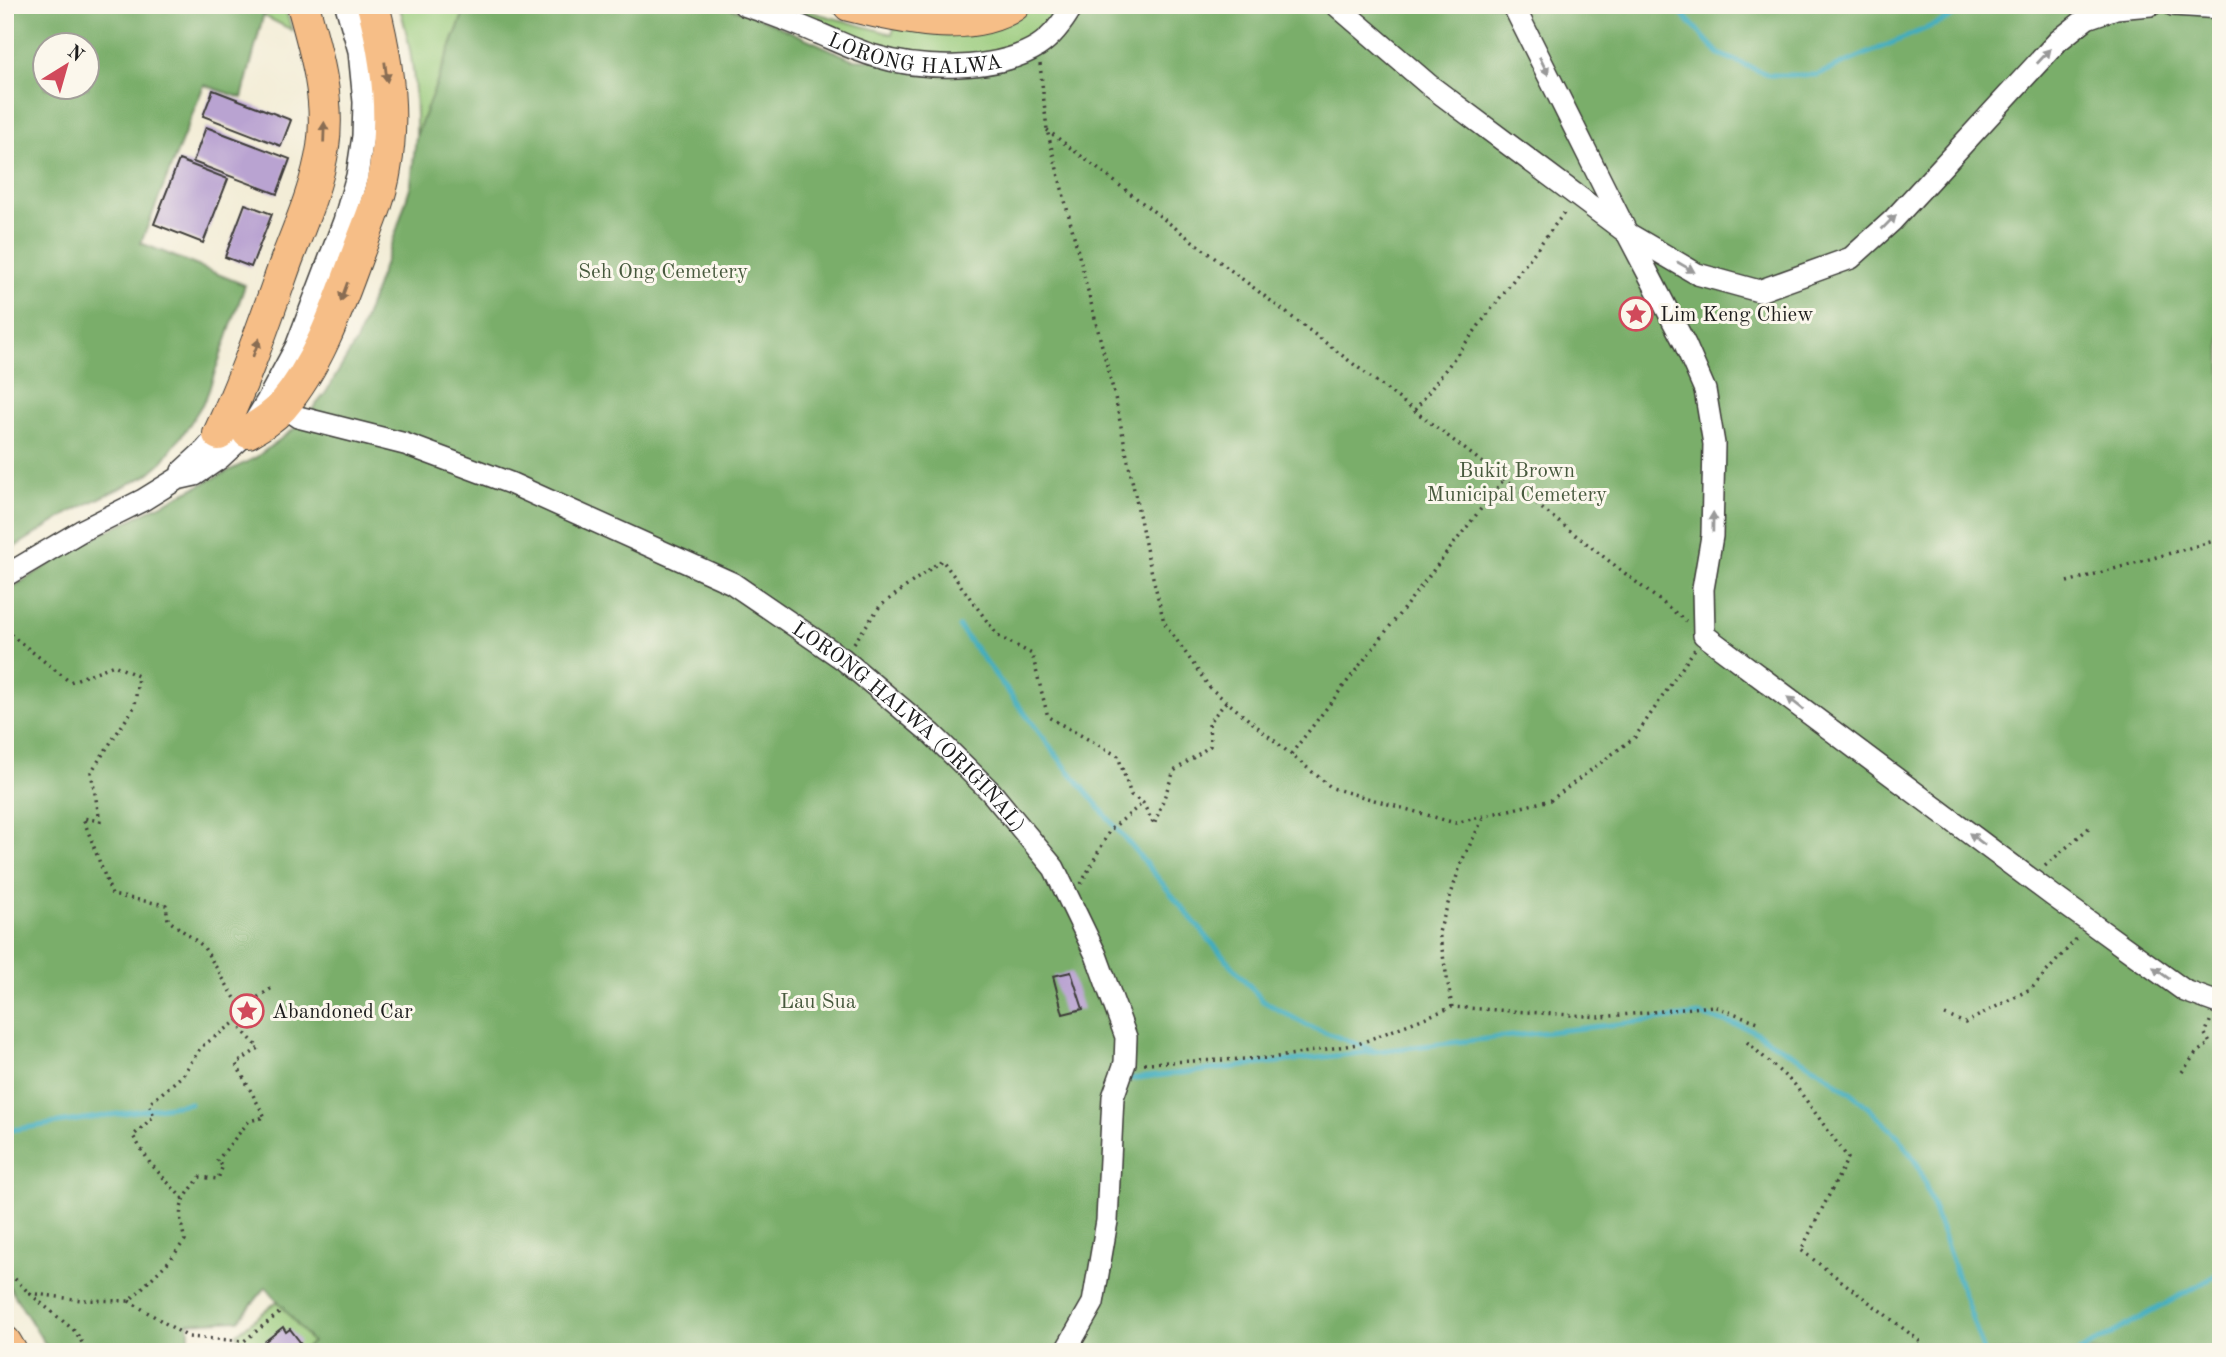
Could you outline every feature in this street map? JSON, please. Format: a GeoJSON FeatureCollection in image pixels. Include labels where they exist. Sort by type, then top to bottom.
{"type":"FeatureCollection","features":[{"type":"Feature","properties":{"kind":"highway"},"geometry":{"type":"LineString","coordinates":[[234,433],[241,388],[310,196],[323,147],[322,86],[303,5]]}},
{"type":"Feature","properties":{"kind":"highway"},"geometry":{"type":"LineString","coordinates":[[234,433],[271,417],[282,406],[316,357],[337,310],[371,217],[385,170],[389,98],[380,31],[373,5]]}},
{"type":"Feature","properties":{"kind":"highway"},"geometry":{"type":"LineString","coordinates":[[849,5],[887,15],[947,22],[979,19],[1014,5]]}},
{"type":"Feature","properties":{"kind":"highway"},"geometry":{"type":"LineString","coordinates":[[5,1342],[11,1352]]}},
{"type":"Feature","properties":{"kind":"street"},"geometry":{"type":"LineString","coordinates":[[234,433],[269,380],[290,336],[342,189],[352,150],[353,99],[348,55],[333,5]]}},
{"type":"Feature","properties":{"kind":"street"},"geometry":{"type":"LineString","coordinates":[[5,576],[177,479],[184,468],[205,450],[234,433],[296,347],[344,221],[357,176],[363,136],[364,102],[359,51],[346,5]]}},
{"type":"Feature","properties":{"kind":"street","name":"LORONG HALWA"},"geometry":{"type":"LineString","coordinates":[[744,5],[818,33],[849,48],[878,57],[910,64],[942,66],[981,64],[1011,57],[1038,46],[1055,30],[1073,5]]}},
{"type":"Feature","properties":{"kind":"street"},"geometry":{"type":"LineString","coordinates":[[1336,5],[1429,85],[1627,233],[1698,274],[1759,291],[1851,258],[1892,221],[2058,41],[2087,18],[2116,8],[2151,5]]}},
{"type":"Feature","properties":{"kind":"street"},"geometry":{"type":"LineString","coordinates":[[1513,5],[1685,344],[1705,390],[1714,444],[1712,536],[1703,589],[1704,635],[2185,991],[2218,1004]]}},
{"type":"Feature","properties":{"kind":"street"},"geometry":{"type":"LineString","coordinates":[[2173,5],[2221,8]]}},
{"type":"Feature","properties":{"kind":"street","name":"LORONG HALWA (ORIGINAL)"},"geometry":{"type":"LineString","coordinates":[[282,406],[298,417],[405,444],[510,483],[732,583],[843,659],[932,734],[991,792],[1054,868],[1096,955],[1126,1037],[1125,1063],[1113,1097],[1107,1221],[1093,1303],[1065,1352]]}},
{"type":"Feature","properties":{"kind":"path"},"geometry":{"type":"LineString","coordinates":[[1038,46],[1047,130],[1115,397],[1164,622],[1210,688],[1332,788],[1455,823],[1551,800],[1635,737],[1704,635],[1415,410],[1047,130]]}},
{"type":"Feature","properties":{"kind":"path"},"geometry":{"type":"LineString","coordinates":[[1415,410],[1564,213],[1576,217]]}},
{"type":"Feature","properties":{"kind":"path"},"geometry":{"type":"LineString","coordinates":[[1290,754],[1504,479]]}},
{"type":"Feature","properties":{"kind":"path"},"geometry":{"type":"LineString","coordinates":[[2067,582],[2221,539]]}},
{"type":"Feature","properties":{"kind":"path"},"geometry":{"type":"LineString","coordinates":[[843,659],[880,606],[942,560],[998,636],[1032,654],[1048,718],[1118,756],[1130,795],[1143,803],[1154,825],[1174,771],[1210,746],[1209,722],[1226,702]]}},
{"type":"Feature","properties":{"kind":"path"},"geometry":{"type":"LineString","coordinates":[[5,631],[70,682],[114,665],[138,676],[135,706],[91,772],[100,821],[83,818],[112,895],[166,905],[168,919],[203,946],[241,1008],[240,1028],[259,1048],[236,1064],[265,1117],[249,1121],[216,1162],[223,1165],[218,1179],[200,1177],[183,1199],[178,1215],[186,1240],[129,1301]]}},
{"type":"Feature","properties":{"kind":"path"},"geometry":{"type":"LineString","coordinates":[[1072,901],[1110,830],[1143,803]]}},
{"type":"Feature","properties":{"kind":"path"},"geometry":{"type":"LineString","coordinates":[[1452,1007],[1439,932],[1461,863],[1483,816]]}},
{"type":"Feature","properties":{"kind":"path"},"geometry":{"type":"LineString","coordinates":[[2040,870],[2091,826]]}},
{"type":"Feature","properties":{"kind":"path"},"geometry":{"type":"LineString","coordinates":[[1945,1015],[1965,1023],[2032,988],[2091,923]]}},
{"type":"Feature","properties":{"kind":"path"},"geometry":{"type":"LineString","coordinates":[[241,1008],[272,988]]}},
{"type":"Feature","properties":{"kind":"path"},"geometry":{"type":"LineString","coordinates":[[2182,1072],[2196,1053],[2210,1043],[2206,1034],[2218,1004]]}},
{"type":"Feature","properties":{"kind":"path"},"geometry":{"type":"LineString","coordinates":[[1125,1063],[1271,1058],[1358,1044],[1452,1007],[1601,1017],[1713,1006],[1761,1023]]}},
{"type":"Feature","properties":{"kind":"path"},"geometry":{"type":"LineString","coordinates":[[183,1199],[150,1163],[133,1136],[153,1116],[149,1104],[183,1074],[201,1048],[240,1018]]}},
{"type":"Feature","properties":{"kind":"path"},"geometry":{"type":"LineString","coordinates":[[1747,1042],[1795,1085],[1848,1158],[1801,1250],[1921,1342],[1924,1352]]}},
{"type":"Feature","properties":{"kind":"path"},"geometry":{"type":"LineString","coordinates":[[5,1269],[75,1332],[88,1352]]}},
{"type":"Feature","properties":{"kind":"path"},"geometry":{"type":"LineString","coordinates":[[29,1293],[81,1300],[129,1301],[188,1337],[244,1341],[283,1310]]}},
{"type":"Feature","properties":{"kind":"green space"},"geometry":{"type":"Polygon","coordinates":[[[5,5],[266,5],[242,98],[204,85],[141,243],[245,285],[206,398],[161,463],[146,476],[71,512],[5,553],[5,5]]]}},
{"type":"Feature","properties":{"kind":"green space"},"geometry":{"type":"Polygon","coordinates":[[[266,5],[284,5],[292,30],[264,16],[266,5]]]}},
{"type":"Feature","properties":{"kind":"green space"},"geometry":{"type":"Polygon","coordinates":[[[399,5],[467,5],[416,136],[413,70],[399,5]]]}},
{"type":"Feature","properties":{"kind":"green space"},"geometry":{"type":"Polygon","coordinates":[[[467,5],[714,5],[747,12],[852,59],[1008,65],[1080,5],[2221,5],[2221,1352],[300,1352],[312,1342],[266,1287],[239,1320],[189,1323],[189,1346],[239,1348],[243,1352],[50,1352],[5,1280],[5,592],[87,541],[255,458],[298,426],[325,394],[357,340],[411,184],[416,136],[467,5]]]}},
{"type":"Feature","properties":{"kind":"green space"},"geometry":{"type":"Polygon","coordinates":[[[765,5],[786,5],[892,34],[895,25],[1014,19],[1031,5],[1065,5],[1055,21],[1024,46],[968,58],[886,52],[765,5]]]}},
{"type":"Feature","properties":{"kind":"green space"},"geometry":{"type":"Polygon","coordinates":[[[279,1300],[312,1343],[300,1352],[250,1352],[236,1334],[279,1300]]]}},
{"type":"Feature","properties":{"kind":"building"},"geometry":{"type":"Polygon","coordinates":[[[213,90],[291,120],[281,146],[203,116],[213,90]]]}},
{"type":"Feature","properties":{"kind":"building"},"geometry":{"type":"Polygon","coordinates":[[[206,127],[290,159],[277,194],[193,162],[206,127]]]}},
{"type":"Feature","properties":{"kind":"building"},"geometry":{"type":"Polygon","coordinates":[[[179,160],[228,179],[203,243],[154,224],[179,160]]]}},
{"type":"Feature","properties":{"kind":"building"},"geometry":{"type":"Polygon","coordinates":[[[245,204],[272,214],[251,267],[225,257],[245,204]]]}},
{"type":"Feature","properties":{"kind":"building"},"geometry":{"type":"Polygon","coordinates":[[[1071,972],[1083,1009],[1063,1014],[1053,976],[1071,972]]]}},
{"type":"Feature","properties":{"kind":"building"},"geometry":{"type":"Polygon","coordinates":[[[283,1327],[286,1332],[290,1329],[300,1342],[288,1352],[261,1352],[267,1347],[263,1343],[283,1327]]]}},
{"type":"Feature","properties":{"kind":"waterway"},"geometry":{"type":"LineString","coordinates":[[1674,5],[1719,54],[1769,75],[1817,75],[1948,19],[1967,5]]}},
{"type":"Feature","properties":{"kind":"waterway"},"geometry":{"type":"LineString","coordinates":[[959,627],[1064,765],[1263,1001],[1308,1026],[1373,1050]]}},
{"type":"Feature","properties":{"kind":"waterway"},"geometry":{"type":"LineString","coordinates":[[1129,1079],[1699,1015],[1748,1028],[1818,1069],[1860,1100],[1899,1137],[1919,1167],[1984,1352]]}},
{"type":"Feature","properties":{"kind":"waterway"},"geometry":{"type":"LineString","coordinates":[[5,1131],[190,1103]]}},
{"type":"Feature","properties":{"kind":"waterway"},"geometry":{"type":"LineString","coordinates":[[2079,1352],[2221,1273]]}},
{"type":"Feature","properties":{"kind":"place","name":"Lim Keng Chiew"},"geometry":{"type":"Point","coordinates":[1636,314]}},
{"type":"Feature","properties":{"kind":"place","name":"Abandoned Car"},"geometry":{"type":"Point","coordinates":[247,1011]}},
{"type":"Feature","properties":{"kind":"park label","name":"Seh Ong Cemetery"},"geometry":{"type":"Point","coordinates":[663,271]}},
{"type":"Feature","properties":{"kind":"park label","name":"Bukit Brown Municipal Cemetery"},"geometry":{"type":"Point","coordinates":[1517,482]}},
{"type":"Feature","properties":{"kind":"park label","name":"Lau Sua"},"geometry":{"type":"Point","coordinates":[818,1001]}}]}
